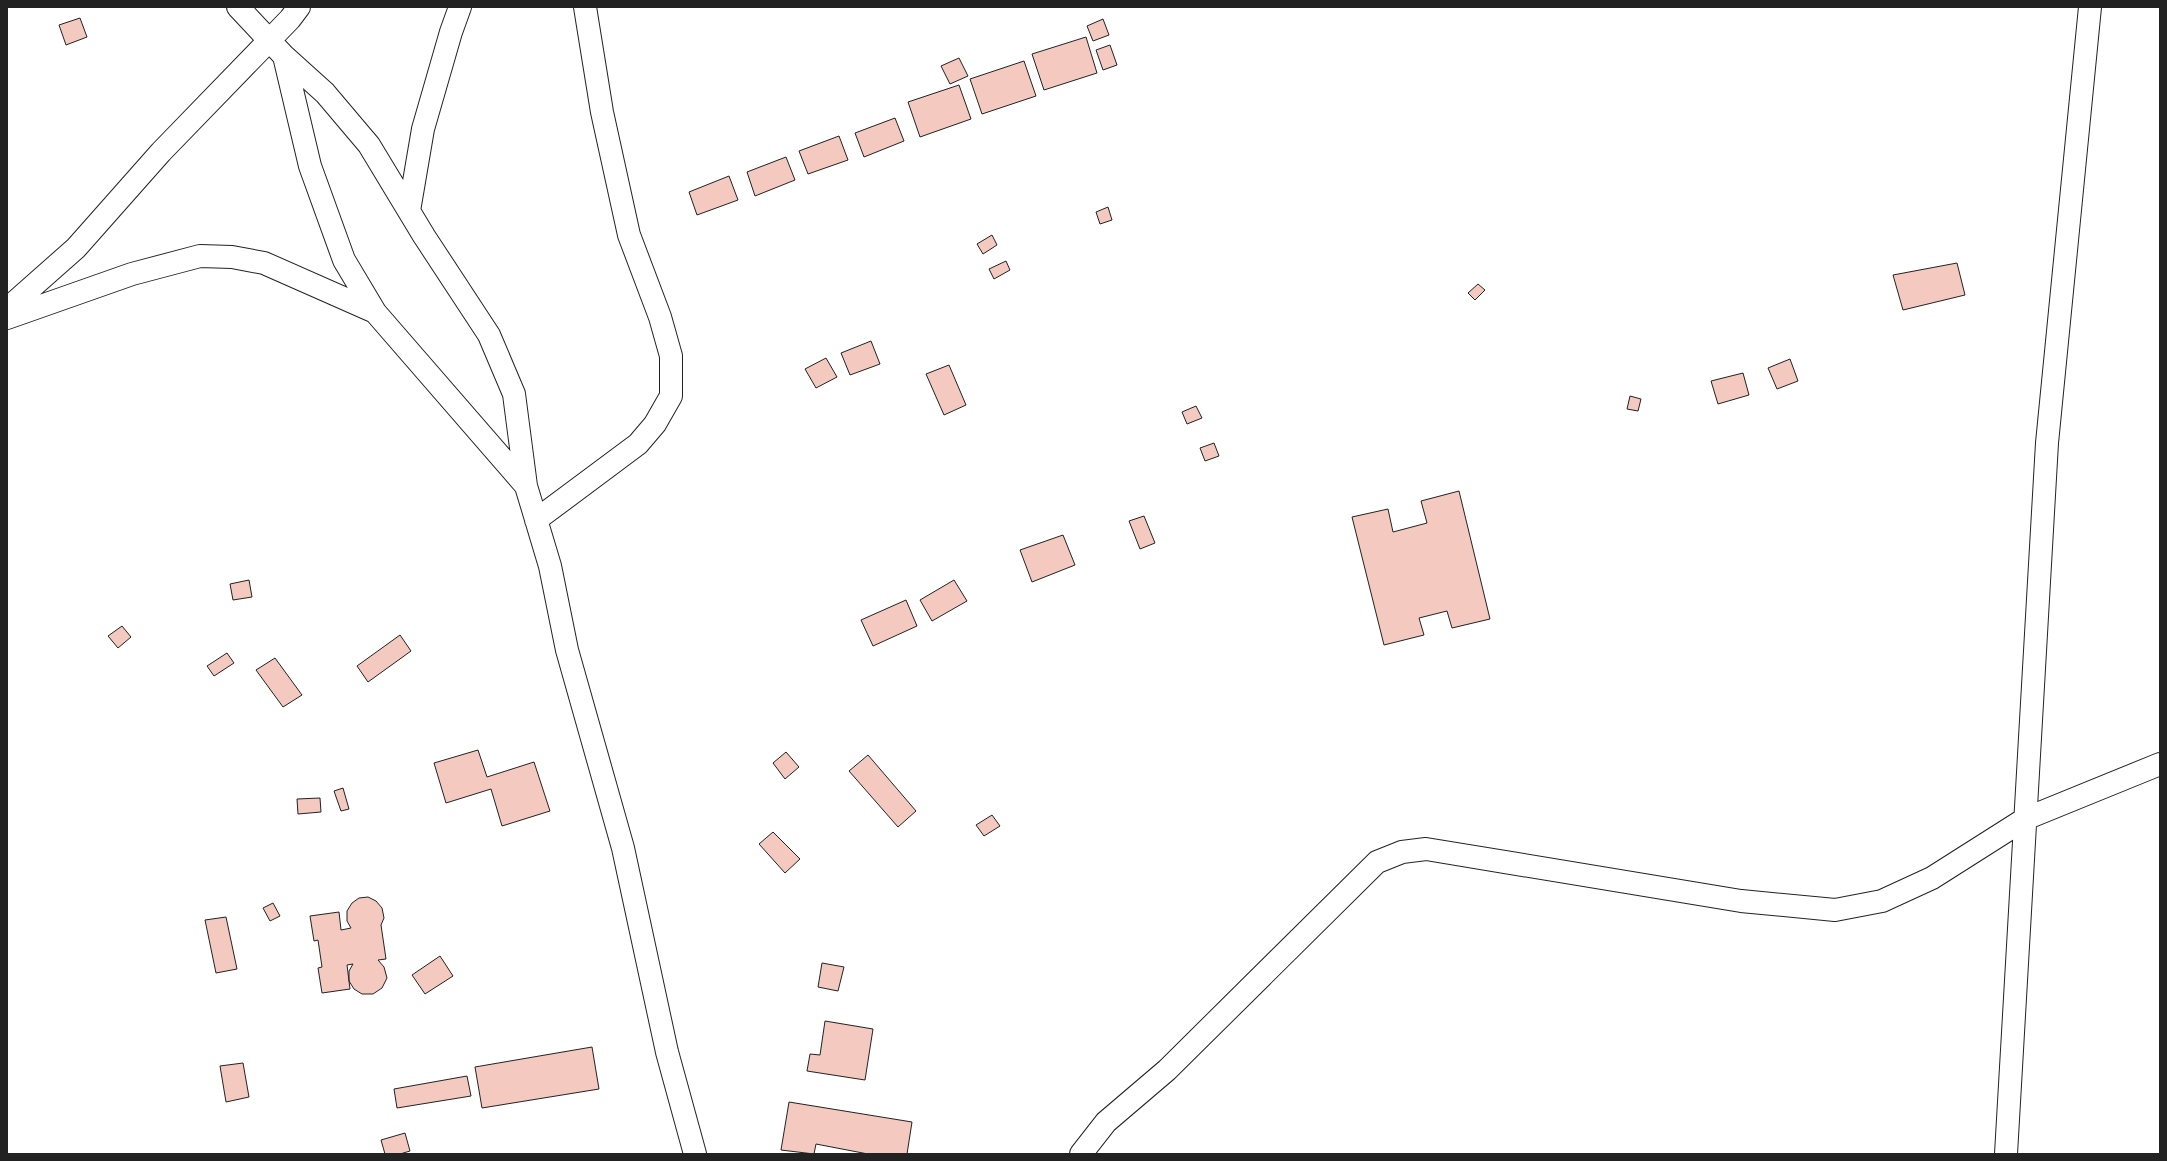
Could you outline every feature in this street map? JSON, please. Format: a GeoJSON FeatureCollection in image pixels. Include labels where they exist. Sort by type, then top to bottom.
{"type":"FeatureCollection","features":[{"type":"Feature","properties":{"kind":"street"},"geometry":{"type":"LineString","coordinates":[[238,7],[277,48],[325,93],[369,145],[409,211],[489,335],[514,394],[526,486],[550,566],[567,650],[623,848],[667,1052],[695,1154]]}},
{"type":"Feature","properties":{"kind":"street"},"geometry":{"type":"LineString","coordinates":[[7,309],[76,248],[161,152],[277,48],[299,7]]}},
{"type":"Feature","properties":{"kind":"street"},"geometry":{"type":"LineString","coordinates":[[409,211],[423,129],[451,32],[460,7]]}},
{"type":"Feature","properties":{"kind":"street"},"geometry":{"type":"LineString","coordinates":[[536,520],[638,444],[655,424],[671,396],[671,356],[660,317],[629,235],[602,112],[585,7]]}},
{"type":"Feature","properties":{"kind":"street"},"geometry":{"type":"LineString","coordinates":[[2006,1154],[2047,443],[2090,7]]}},
{"type":"Feature","properties":{"kind":"street"},"geometry":{"type":"LineString","coordinates":[[277,48],[310,166],[344,260],[375,312],[526,486]]}},
{"type":"Feature","properties":{"kind":"street"},"geometry":{"type":"LineString","coordinates":[[7,318],[132,274],[200,256],[232,257],[264,263],[375,312]]}},
{"type":"Feature","properties":{"kind":"street"},"geometry":{"type":"LineString","coordinates":[[1081,1154],[1106,1122],[1167,1070],[1377,862],[1402,852],[1426,849],[1741,901],[1835,910],[1882,901],[1932,878],[2025,819],[2160,764]]}},
{"type":"Feature","properties":{"kind":"building"},"geometry":{"type":"Polygon","coordinates":[[[80,18],[87,37],[66,45],[59,25],[80,18]]]}},
{"type":"Feature","properties":{"kind":"building"},"geometry":{"type":"Polygon","coordinates":[[[1103,19],[1109,35],[1093,41],[1087,26],[1103,19]]]}},
{"type":"Feature","properties":{"kind":"building"},"geometry":{"type":"Polygon","coordinates":[[[1086,37],[1097,73],[1044,90],[1032,54],[1086,37]]]}},
{"type":"Feature","properties":{"kind":"building"},"geometry":{"type":"Polygon","coordinates":[[[1110,45],[1117,65],[1103,70],[1096,50],[1110,45]]]}},
{"type":"Feature","properties":{"kind":"building"},"geometry":{"type":"Polygon","coordinates":[[[959,58],[968,76],[950,84],[941,66],[959,58]]]}},
{"type":"Feature","properties":{"kind":"building"},"geometry":{"type":"Polygon","coordinates":[[[1024,61],[1036,96],[982,114],[970,79],[1024,61]]]}},
{"type":"Feature","properties":{"kind":"building"},"geometry":{"type":"Polygon","coordinates":[[[959,85],[971,119],[920,137],[908,102],[959,85]]]}},
{"type":"Feature","properties":{"kind":"building"},"geometry":{"type":"Polygon","coordinates":[[[895,118],[904,141],[864,157],[855,133],[895,118]]]}},
{"type":"Feature","properties":{"kind":"building"},"geometry":{"type":"Polygon","coordinates":[[[839,136],[848,160],[808,174],[799,151],[839,136]]]}},
{"type":"Feature","properties":{"kind":"building"},"geometry":{"type":"Polygon","coordinates":[[[786,157],[795,180],[755,196],[747,172],[786,157]]]}},
{"type":"Feature","properties":{"kind":"building"},"geometry":{"type":"Polygon","coordinates":[[[729,176],[738,200],[697,215],[689,192],[729,176]]]}},
{"type":"Feature","properties":{"kind":"building"},"geometry":{"type":"Polygon","coordinates":[[[1108,207],[1112,220],[1100,224],[1096,212],[1108,207]]]}},
{"type":"Feature","properties":{"kind":"building"},"geometry":{"type":"Polygon","coordinates":[[[992,235],[997,245],[983,254],[977,244],[992,235]]]}},
{"type":"Feature","properties":{"kind":"building"},"geometry":{"type":"Polygon","coordinates":[[[1006,261],[1010,270],[994,279],[989,269],[1006,261]]]}},
{"type":"Feature","properties":{"kind":"building"},"geometry":{"type":"Polygon","coordinates":[[[1957,263],[1965,295],[1903,310],[1893,275],[1957,263]]]}},
{"type":"Feature","properties":{"kind":"building"},"geometry":{"type":"Polygon","coordinates":[[[1478,284],[1485,290],[1475,300],[1468,293],[1478,284]]]}},
{"type":"Feature","properties":{"kind":"building"},"geometry":{"type":"Polygon","coordinates":[[[871,341],[880,364],[850,375],[841,353],[871,341]]]}},
{"type":"Feature","properties":{"kind":"building"},"geometry":{"type":"Polygon","coordinates":[[[826,358],[837,377],[816,388],[805,369],[826,358]]]}},
{"type":"Feature","properties":{"kind":"building"},"geometry":{"type":"Polygon","coordinates":[[[1790,359],[1798,381],[1777,389],[1768,368],[1790,359]]]}},
{"type":"Feature","properties":{"kind":"building"},"geometry":{"type":"Polygon","coordinates":[[[949,365],[966,405],[944,415],[926,374],[949,365]]]}},
{"type":"Feature","properties":{"kind":"building"},"geometry":{"type":"Polygon","coordinates":[[[1743,373],[1749,395],[1718,404],[1711,381],[1743,373]]]}},
{"type":"Feature","properties":{"kind":"building"},"geometry":{"type":"Polygon","coordinates":[[[1630,396],[1641,399],[1638,411],[1627,409],[1630,396]]]}},
{"type":"Feature","properties":{"kind":"building"},"geometry":{"type":"Polygon","coordinates":[[[1196,406],[1202,418],[1187,424],[1182,412],[1196,406]]]}},
{"type":"Feature","properties":{"kind":"building"},"geometry":{"type":"Polygon","coordinates":[[[1214,443],[1219,456],[1205,461],[1200,448],[1214,443]]]}},
{"type":"Feature","properties":{"kind":"building"},"geometry":{"type":"Polygon","coordinates":[[[1459,491],[1490,619],[1452,628],[1447,611],[1419,618],[1424,635],[1384,645],[1352,517],[1388,509],[1393,532],[1427,523],[1421,501],[1459,491]]]}},
{"type":"Feature","properties":{"kind":"building"},"geometry":{"type":"Polygon","coordinates":[[[1144,516],[1155,543],[1140,549],[1129,521],[1144,516]]]}},
{"type":"Feature","properties":{"kind":"building"},"geometry":{"type":"Polygon","coordinates":[[[1063,535],[1075,565],[1032,582],[1020,550],[1063,535]]]}},
{"type":"Feature","properties":{"kind":"building"},"geometry":{"type":"Polygon","coordinates":[[[249,580],[252,597],[233,600],[230,584],[249,580]]]}},
{"type":"Feature","properties":{"kind":"building"},"geometry":{"type":"Polygon","coordinates":[[[954,580],[967,601],[932,621],[920,600],[954,580]]]}},
{"type":"Feature","properties":{"kind":"building"},"geometry":{"type":"Polygon","coordinates":[[[906,600],[917,626],[873,646],[861,620],[906,600]]]}},
{"type":"Feature","properties":{"kind":"building"},"geometry":{"type":"Polygon","coordinates":[[[122,626],[131,637],[118,648],[108,636],[122,626]]]}},
{"type":"Feature","properties":{"kind":"building"},"geometry":{"type":"Polygon","coordinates":[[[400,635],[411,651],[368,682],[357,666],[400,635]]]}},
{"type":"Feature","properties":{"kind":"building"},"geometry":{"type":"Polygon","coordinates":[[[227,653],[234,663],[214,676],[207,666],[227,653]]]}},
{"type":"Feature","properties":{"kind":"building"},"geometry":{"type":"Polygon","coordinates":[[[275,658],[302,695],[283,707],[256,670],[275,658]]]}},
{"type":"Feature","properties":{"kind":"building"},"geometry":{"type":"Polygon","coordinates":[[[478,750],[487,777],[534,762],[550,811],[502,826],[491,789],[446,803],[434,763],[478,750]]]}},
{"type":"Feature","properties":{"kind":"building"},"geometry":{"type":"Polygon","coordinates":[[[786,752],[799,767],[785,779],[773,763],[786,752]]]}},
{"type":"Feature","properties":{"kind":"building"},"geometry":{"type":"Polygon","coordinates":[[[868,755],[916,811],[898,827],[849,771],[868,755]]]}},
{"type":"Feature","properties":{"kind":"building"},"geometry":{"type":"Polygon","coordinates":[[[343,788],[349,809],[341,811],[334,791],[343,788]]]}},
{"type":"Feature","properties":{"kind":"building"},"geometry":{"type":"Polygon","coordinates":[[[320,798],[321,812],[298,814],[297,799],[320,798]]]}},
{"type":"Feature","properties":{"kind":"building"},"geometry":{"type":"Polygon","coordinates":[[[992,815],[1000,826],[984,836],[976,825],[992,815]]]}},
{"type":"Feature","properties":{"kind":"building"},"geometry":{"type":"Polygon","coordinates":[[[773,832],[800,859],[785,873],[759,844],[773,832]]]}},
{"type":"Feature","properties":{"kind":"building"},"geometry":{"type":"Polygon","coordinates":[[[368,897],[376,901],[382,908],[384,918],[381,925],[386,959],[378,960],[384,967],[387,978],[382,988],[373,994],[362,994],[354,989],[349,981],[350,989],[322,993],[318,968],[322,967],[318,940],[314,941],[310,916],[339,912],[341,930],[351,928],[347,921],[347,911],[352,903],[359,898],[368,897]],[[353,964],[347,965],[349,981],[349,971],[353,964]]]}},
{"type":"Feature","properties":{"kind":"building"},"geometry":{"type":"Polygon","coordinates":[[[273,903],[280,916],[270,921],[263,908],[273,903]]]}},
{"type":"Feature","properties":{"kind":"building"},"geometry":{"type":"Polygon","coordinates":[[[226,917],[237,969],[216,973],[205,920],[226,917]]]}},
{"type":"Feature","properties":{"kind":"building"},"geometry":{"type":"Polygon","coordinates":[[[440,956],[453,976],[425,994],[412,975],[440,956]]]}},
{"type":"Feature","properties":{"kind":"building"},"geometry":{"type":"Polygon","coordinates":[[[822,963],[844,967],[838,991],[818,987],[822,963]]]}},
{"type":"Feature","properties":{"kind":"building"},"geometry":{"type":"Polygon","coordinates":[[[825,1021],[873,1029],[865,1080],[807,1071],[810,1054],[820,1055],[825,1021]]]}},
{"type":"Feature","properties":{"kind":"building"},"geometry":{"type":"Polygon","coordinates":[[[592,1047],[599,1089],[482,1108],[475,1067],[592,1047]]]}},
{"type":"Feature","properties":{"kind":"building"},"geometry":{"type":"Polygon","coordinates":[[[243,1063],[249,1097],[226,1102],[220,1066],[243,1063]]]}},
{"type":"Feature","properties":{"kind":"building"},"geometry":{"type":"Polygon","coordinates":[[[467,1076],[471,1096],[397,1108],[394,1089],[467,1076]]]}},
{"type":"Feature","properties":{"kind":"building"},"geometry":{"type":"Polygon","coordinates":[[[789,1102],[912,1122],[907,1154],[868,1154],[816,1144],[814,1154],[781,1150],[789,1102]]]}},
{"type":"Feature","properties":{"kind":"building"},"geometry":{"type":"Polygon","coordinates":[[[405,1133],[410,1151],[400,1154],[385,1154],[381,1140],[405,1133]]]}}]}
